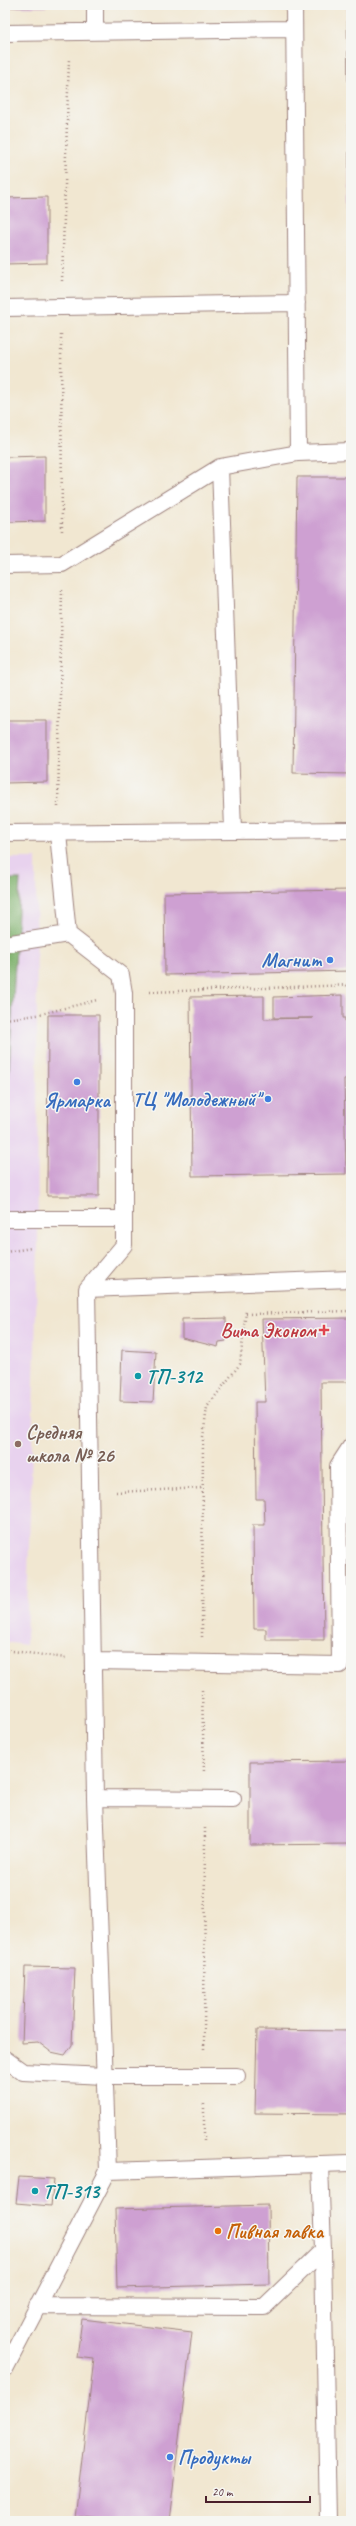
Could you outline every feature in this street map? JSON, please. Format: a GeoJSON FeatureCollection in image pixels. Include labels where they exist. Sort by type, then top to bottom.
{"type":"FeatureCollection","features":[{"type":"Feature","properties":{"kind":"lane"},"geometry":{"type":"LineString","coordinates":[[94,5],[95,31]]}},
{"type":"Feature","properties":{"kind":"lane"},"geometry":{"type":"LineString","coordinates":[[294,5],[298,453]]}},
{"type":"Feature","properties":{"kind":"lane"},"geometry":{"type":"LineString","coordinates":[[5,33],[294,29]]}},
{"type":"Feature","properties":{"kind":"lane"},"geometry":{"type":"LineString","coordinates":[[5,308],[297,303]]}},
{"type":"Feature","properties":{"kind":"lane"},"geometry":{"type":"LineString","coordinates":[[5,565],[62,564],[220,467],[298,453],[351,451]]}},
{"type":"Feature","properties":{"kind":"lane"},"geometry":{"type":"LineString","coordinates":[[220,467],[233,830]]}},
{"type":"Feature","properties":{"kind":"lane"},"geometry":{"type":"LineString","coordinates":[[5,833],[58,834],[233,830],[351,830]]}},
{"type":"Feature","properties":{"kind":"lane"},"geometry":{"type":"LineString","coordinates":[[5,2369],[36,2306],[108,2171],[95,1798],[87,1289],[124,1245],[124,993],[121,975],[68,934],[58,834]]}},
{"type":"Feature","properties":{"kind":"lane"},"geometry":{"type":"LineString","coordinates":[[5,944],[68,934]]}},
{"type":"Feature","properties":{"kind":"lane"},"geometry":{"type":"LineString","coordinates":[[5,1219],[124,1219]]}},
{"type":"Feature","properties":{"kind":"lane"},"geometry":{"type":"LineString","coordinates":[[87,1289],[351,1279]]}},
{"type":"Feature","properties":{"kind":"lane"},"geometry":{"type":"LineString","coordinates":[[92,1661],[340,1665],[338,1466],[351,1446]]}},
{"type":"Feature","properties":{"kind":"lane"},"geometry":{"type":"LineString","coordinates":[[95,1798],[233,1799]]}},
{"type":"Feature","properties":{"kind":"lane"},"geometry":{"type":"LineString","coordinates":[[5,2059],[23,2072],[104,2076],[237,2076]]}},
{"type":"Feature","properties":{"kind":"lane"},"geometry":{"type":"LineString","coordinates":[[108,2171],[351,2162]]}},
{"type":"Feature","properties":{"kind":"lane"},"geometry":{"type":"LineString","coordinates":[[320,2164],[328,2521]]}},
{"type":"Feature","properties":{"kind":"lane"},"geometry":{"type":"LineString","coordinates":[[36,2306],[264,2307],[323,2250]]}},
{"type":"Feature","properties":{"kind":"path"},"geometry":{"type":"LineString","coordinates":[[58,834],[62,564],[61,307],[70,32]]}},
{"type":"Feature","properties":{"kind":"path"},"geometry":{"type":"LineString","coordinates":[[5,1019],[37,1015],[124,993],[351,985]]}},
{"type":"Feature","properties":{"kind":"path"},"geometry":{"type":"LineString","coordinates":[[204,2168],[205,1799],[202,1663],[203,1437],[207,1407],[240,1364],[246,1314],[245,1283]]}},
{"type":"Feature","properties":{"kind":"path"},"geometry":{"type":"LineString","coordinates":[[246,1314],[351,1311]]}},
{"type":"Feature","properties":{"kind":"path"},"geometry":{"type":"LineString","coordinates":[[90,1494],[203,1488]]}},
{"type":"Feature","properties":{"kind":"path"},"geometry":{"type":"LineString","coordinates":[[5,1650],[92,1661]]}},
{"type":"Feature","properties":{"kind":"shaded area","name":"Средняя школа № 26"},"geometry":{"type":"Polygon","coordinates":[[[5,858],[36,858],[38,1246],[26,1645],[5,1642],[5,858]]]}},
{"type":"Feature","properties":{"kind":"green space"},"geometry":{"type":"Polygon","coordinates":[[[5,879],[20,879],[5,1138],[5,879]]]}},
{"type":"Feature","properties":{"kind":"building"},"geometry":{"type":"Polygon","coordinates":[[[5,5],[46,5],[46,7],[5,7],[5,5]]]}},
{"type":"Feature","properties":{"kind":"building"},"geometry":{"type":"Polygon","coordinates":[[[347,5],[351,5],[351,280],[350,280],[347,5]]]}},
{"type":"Feature","properties":{"kind":"building"},"geometry":{"type":"Polygon","coordinates":[[[47,197],[47,263],[5,264],[5,198],[47,197]]]}},
{"type":"Feature","properties":{"kind":"building"},"geometry":{"type":"Polygon","coordinates":[[[45,456],[45,521],[5,522],[5,457],[45,456]]]}},
{"type":"Feature","properties":{"kind":"building"},"geometry":{"type":"Polygon","coordinates":[[[297,477],[351,477],[351,774],[293,773],[297,477]]]}},
{"type":"Feature","properties":{"kind":"building"},"geometry":{"type":"Polygon","coordinates":[[[5,720],[47,720],[47,782],[5,783],[5,720]]]}},
{"type":"Feature","properties":{"kind":"building"},"geometry":{"type":"Polygon","coordinates":[[[351,890],[351,971],[165,975],[164,893],[351,890]]]}},
{"type":"Feature","properties":{"kind":"building","name":"ТЦ \"Молодежный\""},"geometry":{"type":"Polygon","coordinates":[[[343,995],[343,1018],[345,1018],[345,1021],[351,1020],[351,1078],[344,1079],[346,1174],[192,1176],[190,997],[264,996],[264,1019],[313,1018],[274,1018],[274,997],[343,995]]]}},
{"type":"Feature","properties":{"kind":"building"},"geometry":{"type":"Polygon","coordinates":[[[48,1015],[99,1015],[99,1196],[47,1196],[48,1015]]]}},
{"type":"Feature","properties":{"kind":"building"},"geometry":{"type":"Polygon","coordinates":[[[226,1318],[226,1341],[219,1342],[218,1347],[182,1338],[182,1319],[226,1318]]]}},
{"type":"Feature","properties":{"kind":"building"},"geometry":{"type":"Polygon","coordinates":[[[351,1318],[351,1382],[321,1382],[324,1640],[266,1640],[266,1629],[254,1629],[253,1525],[265,1525],[264,1499],[256,1499],[255,1402],[265,1402],[262,1319],[351,1318]]]}},
{"type":"Feature","properties":{"kind":"building","name":"ТП-312"},"geometry":{"type":"Polygon","coordinates":[[[122,1350],[156,1352],[153,1402],[120,1401],[122,1350]]]}},
{"type":"Feature","properties":{"kind":"building"},"geometry":{"type":"Polygon","coordinates":[[[351,1761],[351,1844],[250,1845],[250,1762],[351,1761]]]}},
{"type":"Feature","properties":{"kind":"building"},"geometry":{"type":"Polygon","coordinates":[[[25,1967],[75,1968],[72,2045],[65,2055],[51,2052],[38,2042],[22,2043],[25,1967]]]}},
{"type":"Feature","properties":{"kind":"building"},"geometry":{"type":"Polygon","coordinates":[[[257,2030],[351,2031],[351,2114],[255,2113],[257,2030]]]}},
{"type":"Feature","properties":{"kind":"building","name":"ТП-313"},"geometry":{"type":"Polygon","coordinates":[[[19,2177],[54,2179],[51,2206],[16,2203],[19,2177]]]}},
{"type":"Feature","properties":{"kind":"building"},"geometry":{"type":"Polygon","coordinates":[[[268,2205],[269,2284],[117,2288],[115,2209],[268,2205]]]}},
{"type":"Feature","properties":{"kind":"building"},"geometry":{"type":"Polygon","coordinates":[[[82,2319],[192,2332],[169,2521],[117,2521],[75,2516],[94,2359],[77,2357],[82,2319]]]}},
{"type":"Feature","properties":{"kind":"place","name":"Магнит"},"geometry":{"type":"Point","coordinates":[330,960]}},
{"type":"Feature","properties":{"kind":"place","name":"Ярмарка"},"geometry":{"type":"Point","coordinates":[77,1082]}},
{"type":"Feature","properties":{"kind":"place","name":"ТЦ \"Молодежный\""},"geometry":{"type":"Point","coordinates":[268,1099]}},
{"type":"Feature","properties":{"kind":"place","name":"Вита Эконом"},"geometry":{"type":"Point","coordinates":[324,1330]}},
{"type":"Feature","properties":{"kind":"place","name":"ТП-312"},"geometry":{"type":"Point","coordinates":[138,1376]}},
{"type":"Feature","properties":{"kind":"place","name":"Средняя школа № 26"},"geometry":{"type":"Point","coordinates":[18,1444]}},
{"type":"Feature","properties":{"kind":"place","name":"ТП-313"},"geometry":{"type":"Point","coordinates":[35,2191]}},
{"type":"Feature","properties":{"kind":"place","name":"Пивная лавка"},"geometry":{"type":"Point","coordinates":[218,2231]}},
{"type":"Feature","properties":{"kind":"place","name":"Продукты"},"geometry":{"type":"Point","coordinates":[170,2457]}}]}
